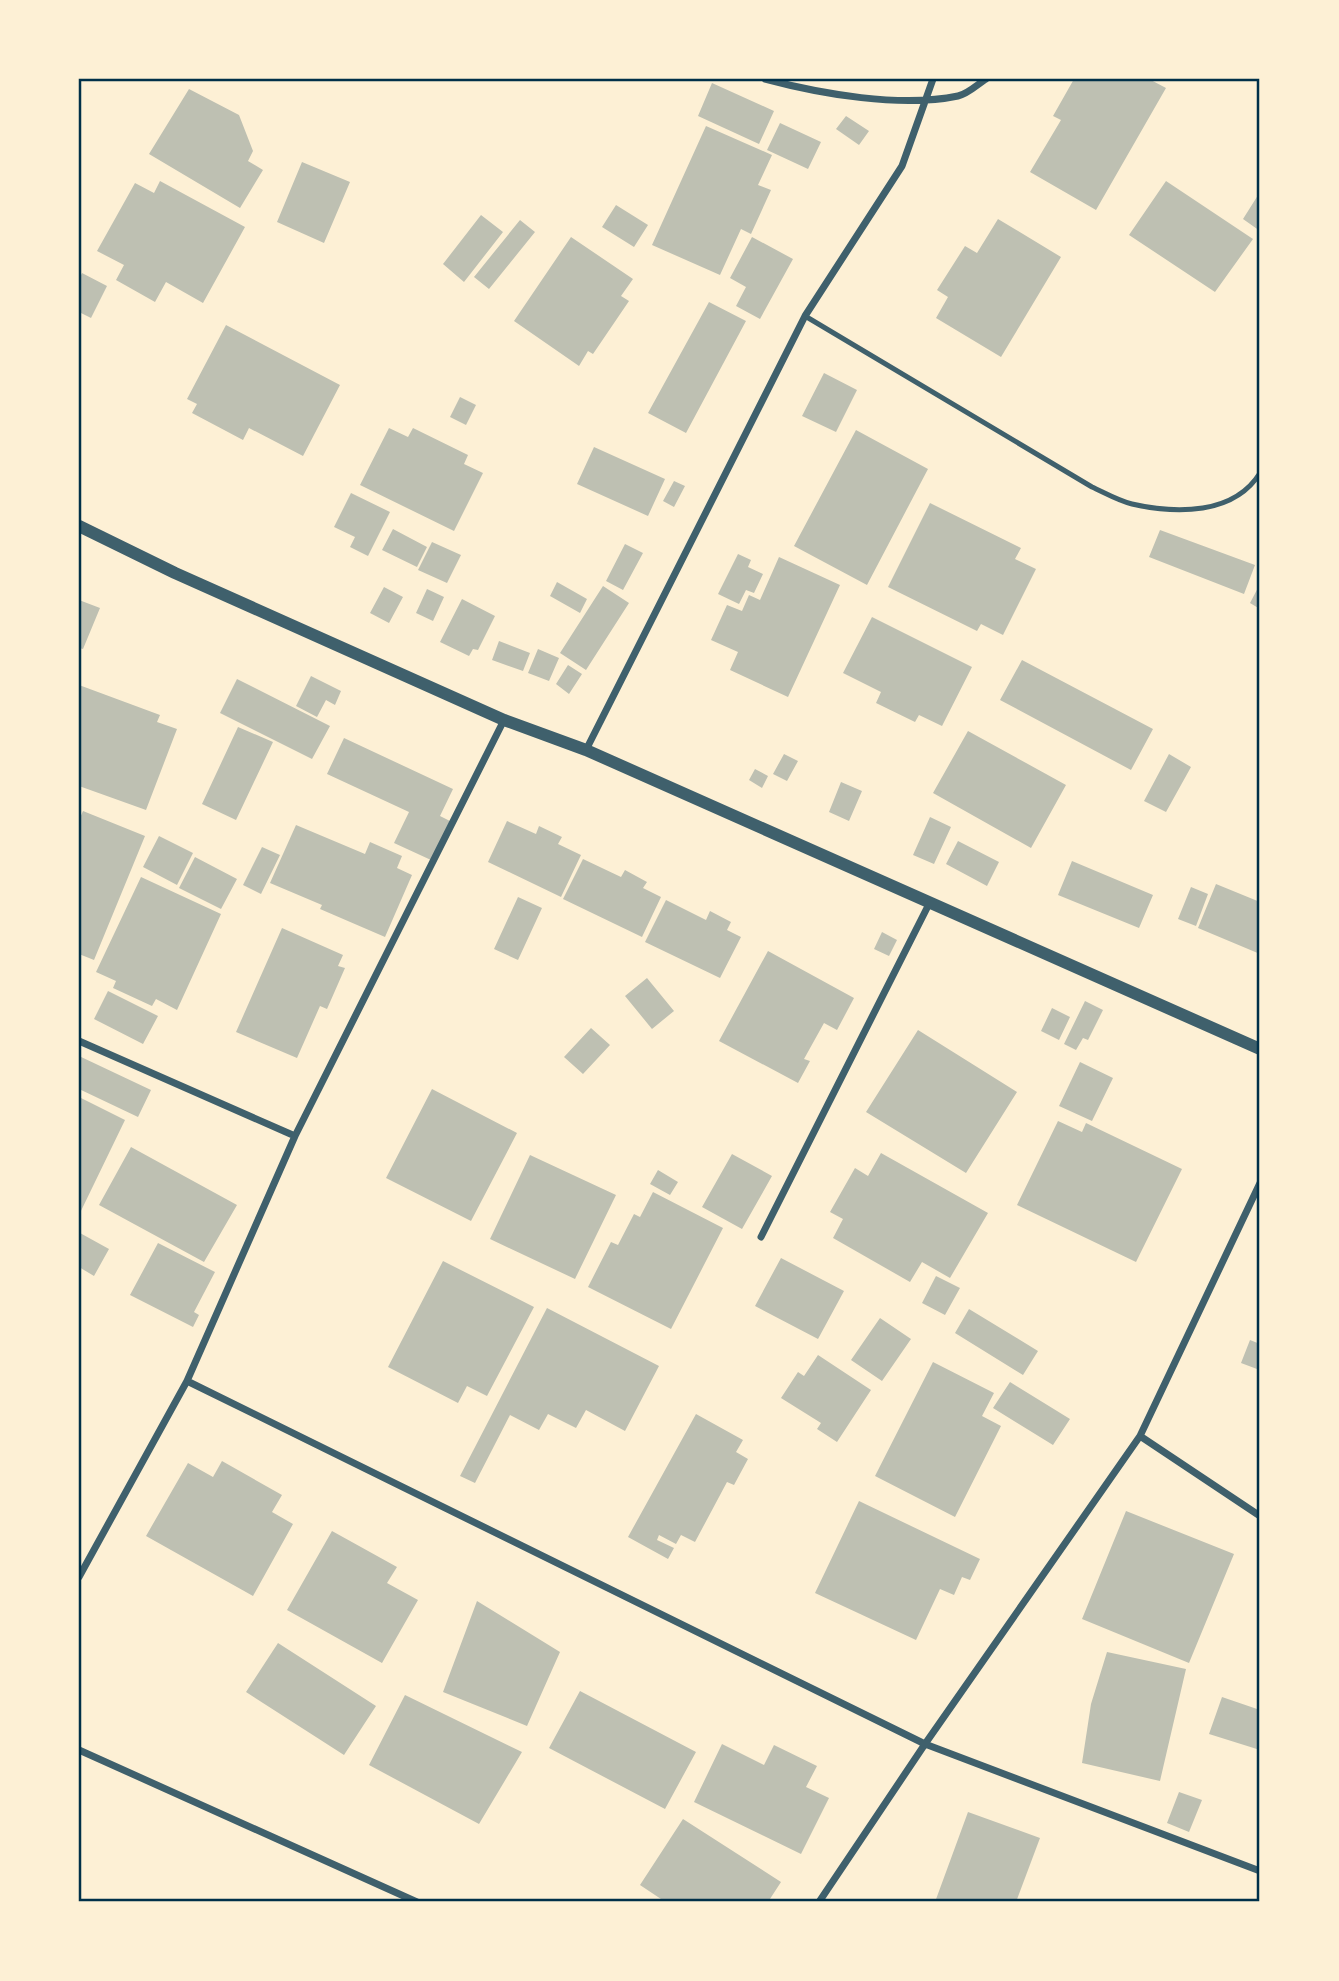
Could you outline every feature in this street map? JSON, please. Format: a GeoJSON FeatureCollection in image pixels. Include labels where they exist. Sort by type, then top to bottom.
{"type":"FeatureCollection","features":[{"type":"Feature","properties":{"kind":"street"},"geometry":{"type":"LineString","coordinates":[[765,79],[845,96],[926,99],[961,96],[986,79]]}},
{"type":"Feature","properties":{"kind":"street"},"geometry":{"type":"LineString","coordinates":[[586,750],[805,316],[902,166],[933,79]]}},
{"type":"Feature","properties":{"kind":"street"},"geometry":{"type":"LineString","coordinates":[[79,526],[175,573],[504,720],[586,750],[1260,1049]]}},
{"type":"Feature","properties":{"kind":"street"},"geometry":{"type":"LineString","coordinates":[[79,1577],[187,1381],[295,1136],[504,720]]}},
{"type":"Feature","properties":{"kind":"street"},"geometry":{"type":"LineString","coordinates":[[761,1237],[930,901]]}},
{"type":"Feature","properties":{"kind":"street"},"geometry":{"type":"LineString","coordinates":[[79,1041],[295,1136]]}},
{"type":"Feature","properties":{"kind":"street"},"geometry":{"type":"LineString","coordinates":[[820,1902],[925,1744],[1140,1436],[1260,1183]]}},
{"type":"Feature","properties":{"kind":"street"},"geometry":{"type":"LineString","coordinates":[[187,1381],[925,1744],[1260,1871]]}},
{"type":"Feature","properties":{"kind":"street"},"geometry":{"type":"LineString","coordinates":[[1140,1436],[1260,1516]]}},
{"type":"Feature","properties":{"kind":"street"},"geometry":{"type":"LineString","coordinates":[[79,1750],[417,1902]]}},
{"type":"Feature","properties":{"kind":"lane"},"geometry":{"type":"LineString","coordinates":[[805,316],[1092,487],[1130,504],[1182,510],[1208,508],[1240,496],[1260,473]]}},
{"type":"Feature","properties":{"kind":"building"},"geometry":{"type":"Polygon","coordinates":[[[1074,79],[1149,79],[1166,88],[1096,210],[1030,172],[1061,120],[1053,116],[1074,79]]]}},
{"type":"Feature","properties":{"kind":"building"},"geometry":{"type":"Polygon","coordinates":[[[712,83],[774,111],[759,144],[698,116],[712,83]]]}},
{"type":"Feature","properties":{"kind":"building"},"geometry":{"type":"Polygon","coordinates":[[[189,89],[239,115],[253,151],[248,161],[263,170],[240,208],[149,154],[189,89]]]}},
{"type":"Feature","properties":{"kind":"building"},"geometry":{"type":"Polygon","coordinates":[[[846,116],[869,131],[859,145],[836,129],[846,116]]]}},
{"type":"Feature","properties":{"kind":"building"},"geometry":{"type":"Polygon","coordinates":[[[780,123],[821,142],[808,169],[767,150],[780,123]]]}},
{"type":"Feature","properties":{"kind":"building"},"geometry":{"type":"Polygon","coordinates":[[[706,126],[772,155],[758,185],[771,190],[751,234],[741,229],[720,275],[652,245],[706,126]]]}},
{"type":"Feature","properties":{"kind":"building"},"geometry":{"type":"Polygon","coordinates":[[[302,162],[350,182],[324,243],[277,222],[302,162]]]}},
{"type":"Feature","properties":{"kind":"building"},"geometry":{"type":"Polygon","coordinates":[[[160,181],[245,227],[203,303],[166,282],[155,302],[116,280],[124,265],[97,251],[135,183],[154,193],[160,181]]]}},
{"type":"Feature","properties":{"kind":"building"},"geometry":{"type":"Polygon","coordinates":[[[1166,181],[1253,239],[1215,292],[1129,235],[1166,181]]]}},
{"type":"Feature","properties":{"kind":"building"},"geometry":{"type":"Polygon","coordinates":[[[1260,192],[1260,231],[1243,219],[1260,192]]]}},
{"type":"Feature","properties":{"kind":"building"},"geometry":{"type":"Polygon","coordinates":[[[616,205],[648,225],[634,247],[602,227],[616,205]]]}},
{"type":"Feature","properties":{"kind":"building"},"geometry":{"type":"Polygon","coordinates":[[[481,215],[503,232],[464,282],[443,264],[481,215]]]}},
{"type":"Feature","properties":{"kind":"building"},"geometry":{"type":"Polygon","coordinates":[[[998,219],[1061,257],[1001,357],[936,318],[948,297],[937,290],[965,246],[977,253],[998,219]]]}},
{"type":"Feature","properties":{"kind":"building"},"geometry":{"type":"Polygon","coordinates":[[[520,220],[535,232],[489,289],[474,277],[520,220]]]}},
{"type":"Feature","properties":{"kind":"building"},"geometry":{"type":"Polygon","coordinates":[[[571,237],[633,279],[621,296],[629,301],[593,354],[588,351],[579,366],[514,321],[571,237]]]}},
{"type":"Feature","properties":{"kind":"building"},"geometry":{"type":"Polygon","coordinates":[[[752,237],[793,259],[760,319],[736,306],[746,287],[730,278],[752,237]]]}},
{"type":"Feature","properties":{"kind":"building"},"geometry":{"type":"Polygon","coordinates":[[[82,273],[107,286],[91,318],[79,312],[79,279],[82,273]]]}},
{"type":"Feature","properties":{"kind":"building"},"geometry":{"type":"Polygon","coordinates":[[[709,302],[746,321],[686,433],[648,413],[709,302]]]}},
{"type":"Feature","properties":{"kind":"building"},"geometry":{"type":"Polygon","coordinates":[[[226,325],[340,385],[303,456],[249,428],[243,440],[192,413],[197,404],[187,399],[226,325]]]}},
{"type":"Feature","properties":{"kind":"building"},"geometry":{"type":"Polygon","coordinates":[[[824,373],[857,390],[836,432],[802,416],[824,373]]]}},
{"type":"Feature","properties":{"kind":"building"},"geometry":{"type":"Polygon","coordinates":[[[460,397],[476,405],[466,425],[450,417],[460,397]]]}},
{"type":"Feature","properties":{"kind":"building"},"geometry":{"type":"Polygon","coordinates":[[[389,428],[408,437],[413,428],[468,455],[464,464],[483,473],[454,531],[360,485],[389,428]]]}},
{"type":"Feature","properties":{"kind":"building"},"geometry":{"type":"Polygon","coordinates":[[[856,430],[928,469],[867,585],[794,546],[856,430]]]}},
{"type":"Feature","properties":{"kind":"building"},"geometry":{"type":"Polygon","coordinates":[[[594,447],[665,479],[648,516],[577,484],[594,447]]]}},
{"type":"Feature","properties":{"kind":"building"},"geometry":{"type":"Polygon","coordinates":[[[674,481],[685,486],[674,507],[663,501],[674,481]]]}},
{"type":"Feature","properties":{"kind":"building"},"geometry":{"type":"Polygon","coordinates":[[[351,493],[390,512],[368,556],[350,547],[355,537],[334,527],[351,493]]]}},
{"type":"Feature","properties":{"kind":"building"},"geometry":{"type":"Polygon","coordinates":[[[930,503],[1021,548],[1015,559],[1036,569],[1003,635],[981,624],[977,631],[888,587],[930,503]]]}},
{"type":"Feature","properties":{"kind":"building"},"geometry":{"type":"Polygon","coordinates":[[[393,529],[427,547],[417,567],[382,550],[393,529]]]}},
{"type":"Feature","properties":{"kind":"building"},"geometry":{"type":"Polygon","coordinates":[[[1160,530],[1255,565],[1244,594],[1149,557],[1160,530]]]}},
{"type":"Feature","properties":{"kind":"building"},"geometry":{"type":"Polygon","coordinates":[[[432,542],[461,555],[447,583],[418,570],[432,542]]]}},
{"type":"Feature","properties":{"kind":"building"},"geometry":{"type":"Polygon","coordinates":[[[625,544],[643,553],[623,590],[606,581],[625,544]]]}},
{"type":"Feature","properties":{"kind":"building"},"geometry":{"type":"Polygon","coordinates":[[[738,554],[751,560],[748,567],[763,574],[754,593],[746,590],[739,604],[718,594],[738,554]]]}},
{"type":"Feature","properties":{"kind":"building"},"geometry":{"type":"Polygon","coordinates":[[[779,557],[840,585],[788,697],[730,670],[738,652],[711,640],[727,605],[742,611],[749,595],[760,600],[779,557]]]}},
{"type":"Feature","properties":{"kind":"building"},"geometry":{"type":"Polygon","coordinates":[[[557,582],[587,599],[580,613],[550,596],[557,582]]]}},
{"type":"Feature","properties":{"kind":"building"},"geometry":{"type":"Polygon","coordinates":[[[1260,584],[1260,609],[1250,603],[1260,584]]]}},
{"type":"Feature","properties":{"kind":"building"},"geometry":{"type":"Polygon","coordinates":[[[603,586],[629,603],[586,670],[560,653],[603,586]]]}},
{"type":"Feature","properties":{"kind":"building"},"geometry":{"type":"Polygon","coordinates":[[[384,587],[403,597],[389,623],[370,613],[384,587]]]}},
{"type":"Feature","properties":{"kind":"building"},"geometry":{"type":"Polygon","coordinates":[[[427,589],[444,597],[433,621],[416,613],[427,589]]]}},
{"type":"Feature","properties":{"kind":"building"},"geometry":{"type":"Polygon","coordinates":[[[462,599],[495,616],[478,650],[473,649],[469,656],[440,642],[462,599]]]}},
{"type":"Feature","properties":{"kind":"building"},"geometry":{"type":"Polygon","coordinates":[[[79,600],[100,608],[83,649],[79,648],[79,600]]]}},
{"type":"Feature","properties":{"kind":"building"},"geometry":{"type":"Polygon","coordinates":[[[872,617],[972,667],[942,726],[919,715],[915,722],[876,703],[881,692],[843,673],[872,617]]]}},
{"type":"Feature","properties":{"kind":"building"},"geometry":{"type":"Polygon","coordinates":[[[499,641],[530,653],[523,671],[492,660],[499,641]]]}},
{"type":"Feature","properties":{"kind":"building"},"geometry":{"type":"Polygon","coordinates":[[[538,649],[559,658],[549,681],[528,673],[538,649]]]}},
{"type":"Feature","properties":{"kind":"building"},"geometry":{"type":"Polygon","coordinates":[[[1022,660],[1153,729],[1131,770],[1000,700],[1022,660]]]}},
{"type":"Feature","properties":{"kind":"building"},"geometry":{"type":"Polygon","coordinates":[[[568,665],[582,674],[569,694],[556,684],[568,665]]]}},
{"type":"Feature","properties":{"kind":"building"},"geometry":{"type":"Polygon","coordinates":[[[311,676],[341,691],[335,705],[326,700],[317,717],[296,706],[311,676]]]}},
{"type":"Feature","properties":{"kind":"building"},"geometry":{"type":"Polygon","coordinates":[[[237,679],[330,726],[312,759],[220,713],[237,679]]]}},
{"type":"Feature","properties":{"kind":"building"},"geometry":{"type":"Polygon","coordinates":[[[79,685],[160,715],[157,722],[177,729],[146,810],[79,786],[79,685]]]}},
{"type":"Feature","properties":{"kind":"building"},"geometry":{"type":"Polygon","coordinates":[[[238,727],[273,742],[236,820],[202,804],[238,727]]]}},
{"type":"Feature","properties":{"kind":"building"},"geometry":{"type":"Polygon","coordinates":[[[968,731],[1066,785],[1031,848],[933,793],[968,731]]]}},
{"type":"Feature","properties":{"kind":"building"},"geometry":{"type":"Polygon","coordinates":[[[344,738],[453,789],[440,816],[450,821],[431,860],[394,843],[409,812],[327,774],[344,738]]]}},
{"type":"Feature","properties":{"kind":"building"},"geometry":{"type":"Polygon","coordinates":[[[784,754],[798,761],[787,781],[773,774],[784,754]]]}},
{"type":"Feature","properties":{"kind":"building"},"geometry":{"type":"Polygon","coordinates":[[[1169,754],[1191,767],[1166,812],[1144,801],[1169,754]]]}},
{"type":"Feature","properties":{"kind":"building"},"geometry":{"type":"Polygon","coordinates":[[[755,769],[768,776],[762,788],[749,780],[755,769]]]}},
{"type":"Feature","properties":{"kind":"building"},"geometry":{"type":"Polygon","coordinates":[[[841,782],[862,791],[849,821],[829,812],[841,782]]]}},
{"type":"Feature","properties":{"kind":"building"},"geometry":{"type":"Polygon","coordinates":[[[83,811],[145,836],[94,960],[79,954],[79,820],[83,811]]]}},
{"type":"Feature","properties":{"kind":"building"},"geometry":{"type":"Polygon","coordinates":[[[930,817],[951,827],[934,864],[913,855],[930,817]]]}},
{"type":"Feature","properties":{"kind":"building"},"geometry":{"type":"Polygon","coordinates":[[[507,821],[536,834],[539,826],[562,837],[558,844],[581,855],[561,897],[488,862],[507,821]]]}},
{"type":"Feature","properties":{"kind":"building"},"geometry":{"type":"Polygon","coordinates":[[[296,825],[365,854],[370,842],[402,856],[397,868],[412,875],[385,937],[320,909],[322,905],[270,883],[296,825]]]}},
{"type":"Feature","properties":{"kind":"building"},"geometry":{"type":"Polygon","coordinates":[[[159,836],[193,853],[177,885],[143,867],[159,836]]]}},
{"type":"Feature","properties":{"kind":"building"},"geometry":{"type":"Polygon","coordinates":[[[958,841],[999,862],[987,886],[946,864],[958,841]]]}},
{"type":"Feature","properties":{"kind":"building"},"geometry":{"type":"Polygon","coordinates":[[[262,847],[280,855],[261,894],[243,885],[262,847]]]}},
{"type":"Feature","properties":{"kind":"building"},"geometry":{"type":"Polygon","coordinates":[[[195,857],[237,879],[221,909],[179,888],[195,857]]]}},
{"type":"Feature","properties":{"kind":"building"},"geometry":{"type":"Polygon","coordinates":[[[583,859],[621,877],[625,870],[647,882],[643,888],[661,897],[642,937],[563,899],[583,859]]]}},
{"type":"Feature","properties":{"kind":"building"},"geometry":{"type":"Polygon","coordinates":[[[1072,861],[1153,895],[1139,928],[1058,895],[1072,861]]]}},
{"type":"Feature","properties":{"kind":"building"},"geometry":{"type":"Polygon","coordinates":[[[141,877],[221,914],[177,1010],[156,999],[152,1006],[113,988],[116,981],[96,972],[141,877]]]}},
{"type":"Feature","properties":{"kind":"building"},"geometry":{"type":"Polygon","coordinates":[[[1216,884],[1260,902],[1260,954],[1198,928],[1216,884]]]}},
{"type":"Feature","properties":{"kind":"building"},"geometry":{"type":"Polygon","coordinates":[[[1191,887],[1208,894],[1196,926],[1178,919],[1191,887]]]}},
{"type":"Feature","properties":{"kind":"building"},"geometry":{"type":"Polygon","coordinates":[[[518,897],[542,908],[518,960],[494,949],[518,897]]]}},
{"type":"Feature","properties":{"kind":"building"},"geometry":{"type":"Polygon","coordinates":[[[666,900],[706,920],[710,911],[731,922],[727,930],[741,937],[720,978],[645,942],[666,900]]]}},
{"type":"Feature","properties":{"kind":"building"},"geometry":{"type":"Polygon","coordinates":[[[282,928],[343,955],[338,966],[345,968],[327,1009],[320,1006],[297,1058],[236,1032],[282,928]]]}},
{"type":"Feature","properties":{"kind":"building"},"geometry":{"type":"Polygon","coordinates":[[[882,932],[897,940],[889,956],[874,949],[882,932]]]}},
{"type":"Feature","properties":{"kind":"building"},"geometry":{"type":"Polygon","coordinates":[[[768,951],[854,998],[837,1030],[824,1023],[804,1059],[810,1061],[798,1083],[719,1041],[768,951]]]}},
{"type":"Feature","properties":{"kind":"building"},"geometry":{"type":"Polygon","coordinates":[[[647,978],[674,1011],[652,1029],[625,996],[647,978]]]}},
{"type":"Feature","properties":{"kind":"building"},"geometry":{"type":"Polygon","coordinates":[[[108,991],[158,1016],[143,1044],[94,1019],[108,991]]]}},
{"type":"Feature","properties":{"kind":"building"},"geometry":{"type":"Polygon","coordinates":[[[1085,1001],[1103,1010],[1088,1040],[1083,1038],[1076,1050],[1064,1044],[1085,1001]]]}},
{"type":"Feature","properties":{"kind":"building"},"geometry":{"type":"Polygon","coordinates":[[[1052,1008],[1070,1017],[1059,1040],[1041,1031],[1052,1008]]]}},
{"type":"Feature","properties":{"kind":"building"},"geometry":{"type":"Polygon","coordinates":[[[591,1028],[610,1045],[583,1074],[564,1057],[591,1028]]]}},
{"type":"Feature","properties":{"kind":"building"},"geometry":{"type":"Polygon","coordinates":[[[918,1030],[1017,1092],[966,1173],[866,1112],[918,1030]]]}},
{"type":"Feature","properties":{"kind":"building"},"geometry":{"type":"Polygon","coordinates":[[[79,1056],[151,1090],[138,1117],[79,1089],[79,1056]]]}},
{"type":"Feature","properties":{"kind":"building"},"geometry":{"type":"Polygon","coordinates":[[[1080,1062],[1113,1078],[1092,1121],[1059,1106],[1080,1062]]]}},
{"type":"Feature","properties":{"kind":"building"},"geometry":{"type":"Polygon","coordinates":[[[432,1089],[517,1133],[471,1221],[386,1178],[432,1089]]]}},
{"type":"Feature","properties":{"kind":"building"},"geometry":{"type":"Polygon","coordinates":[[[79,1097],[125,1120],[79,1215],[79,1097]]]}},
{"type":"Feature","properties":{"kind":"building"},"geometry":{"type":"Polygon","coordinates":[[[1058,1121],[1082,1132],[1086,1123],[1182,1169],[1136,1262],[1017,1205],[1058,1121]]]}},
{"type":"Feature","properties":{"kind":"building"},"geometry":{"type":"Polygon","coordinates":[[[131,1147],[237,1205],[204,1262],[99,1205],[131,1147]]]}},
{"type":"Feature","properties":{"kind":"building"},"geometry":{"type":"Polygon","coordinates":[[[881,1153],[988,1213],[950,1278],[922,1262],[910,1282],[833,1238],[843,1219],[830,1212],[855,1168],[868,1176],[881,1153]]]}},
{"type":"Feature","properties":{"kind":"building"},"geometry":{"type":"Polygon","coordinates":[[[732,1154],[772,1176],[742,1229],[702,1207],[732,1154]]]}},
{"type":"Feature","properties":{"kind":"building"},"geometry":{"type":"Polygon","coordinates":[[[530,1155],[616,1195],[575,1279],[490,1239],[530,1155]]]}},
{"type":"Feature","properties":{"kind":"building"},"geometry":{"type":"Polygon","coordinates":[[[658,1170],[678,1182],[670,1195],[650,1184],[658,1170]]]}},
{"type":"Feature","properties":{"kind":"building"},"geometry":{"type":"Polygon","coordinates":[[[653,1192],[723,1228],[671,1329],[588,1287],[611,1242],[618,1245],[634,1214],[640,1217],[653,1192]]]}},
{"type":"Feature","properties":{"kind":"building"},"geometry":{"type":"Polygon","coordinates":[[[80,1233],[109,1249],[94,1276],[79,1267],[80,1233]]]}},
{"type":"Feature","properties":{"kind":"building"},"geometry":{"type":"Polygon","coordinates":[[[158,1243],[215,1272],[194,1312],[199,1315],[193,1327],[130,1295],[158,1243]]]}},
{"type":"Feature","properties":{"kind":"building"},"geometry":{"type":"Polygon","coordinates":[[[781,1258],[844,1291],[818,1339],[755,1306],[781,1258]]]}},
{"type":"Feature","properties":{"kind":"building"},"geometry":{"type":"Polygon","coordinates":[[[443,1261],[534,1307],[487,1396],[467,1386],[458,1403],[388,1367],[443,1261]]]}},
{"type":"Feature","properties":{"kind":"building"},"geometry":{"type":"Polygon","coordinates":[[[936,1276],[960,1288],[945,1315],[922,1303],[936,1276]]]}},
{"type":"Feature","properties":{"kind":"building"},"geometry":{"type":"Polygon","coordinates":[[[547,1308],[659,1366],[625,1431],[586,1410],[576,1428],[548,1414],[539,1430],[510,1415],[475,1483],[460,1476],[547,1308]]]}},
{"type":"Feature","properties":{"kind":"building"},"geometry":{"type":"Polygon","coordinates":[[[969,1309],[1038,1351],[1023,1375],[955,1333],[969,1309]]]}},
{"type":"Feature","properties":{"kind":"building"},"geometry":{"type":"Polygon","coordinates":[[[880,1318],[911,1339],[882,1381],[851,1360],[880,1318]]]}},
{"type":"Feature","properties":{"kind":"building"},"geometry":{"type":"Polygon","coordinates":[[[1250,1340],[1260,1344],[1257,1369],[1241,1363],[1250,1340]]]}},
{"type":"Feature","properties":{"kind":"building"},"geometry":{"type":"Polygon","coordinates":[[[818,1355],[871,1390],[837,1442],[817,1429],[821,1423],[781,1398],[798,1372],[804,1376],[818,1355]]]}},
{"type":"Feature","properties":{"kind":"building"},"geometry":{"type":"Polygon","coordinates":[[[933,1362],[994,1393],[982,1416],[1001,1426],[955,1517],[875,1476],[933,1362]]]}},
{"type":"Feature","properties":{"kind":"building"},"geometry":{"type":"Polygon","coordinates":[[[1010,1382],[1070,1419],[1053,1445],[993,1408],[1010,1382]]]}},
{"type":"Feature","properties":{"kind":"building"},"geometry":{"type":"Polygon","coordinates":[[[696,1414],[743,1440],[736,1452],[748,1459],[734,1485],[727,1482],[695,1542],[681,1535],[676,1544],[659,1535],[657,1540],[674,1548],[668,1559],[628,1537],[696,1414]]]}},
{"type":"Feature","properties":{"kind":"building"},"geometry":{"type":"Polygon","coordinates":[[[222,1461],[282,1495],[272,1512],[293,1524],[253,1596],[146,1536],[188,1463],[213,1477],[222,1461]]]}},
{"type":"Feature","properties":{"kind":"building"},"geometry":{"type":"Polygon","coordinates":[[[859,1501],[980,1559],[970,1580],[962,1577],[954,1595],[940,1589],[916,1640],[815,1593],[859,1501]]]}},
{"type":"Feature","properties":{"kind":"building"},"geometry":{"type":"Polygon","coordinates":[[[1126,1511],[1234,1554],[1189,1663],[1082,1619],[1126,1511]]]}},
{"type":"Feature","properties":{"kind":"building"},"geometry":{"type":"Polygon","coordinates":[[[332,1531],[397,1567],[387,1583],[418,1600],[382,1663],[287,1610],[332,1531]]]}},
{"type":"Feature","properties":{"kind":"building"},"geometry":{"type":"Polygon","coordinates":[[[477,1601],[560,1652],[527,1726],[443,1692],[477,1601]]]}},
{"type":"Feature","properties":{"kind":"building"},"geometry":{"type":"Polygon","coordinates":[[[278,1643],[376,1706],[344,1755],[246,1692],[278,1643]]]}},
{"type":"Feature","properties":{"kind":"building"},"geometry":{"type":"Polygon","coordinates":[[[1107,1652],[1186,1669],[1160,1781],[1082,1763],[1091,1704],[1107,1652]]]}},
{"type":"Feature","properties":{"kind":"building"},"geometry":{"type":"Polygon","coordinates":[[[580,1691],[696,1752],[665,1809],[549,1748],[580,1691]]]}},
{"type":"Feature","properties":{"kind":"building"},"geometry":{"type":"Polygon","coordinates":[[[405,1695],[522,1752],[479,1824],[369,1765],[405,1695]]]}},
{"type":"Feature","properties":{"kind":"building"},"geometry":{"type":"Polygon","coordinates":[[[1222,1697],[1260,1710],[1260,1750],[1209,1734],[1222,1697]]]}},
{"type":"Feature","properties":{"kind":"building"},"geometry":{"type":"Polygon","coordinates":[[[722,1744],[764,1765],[774,1745],[817,1766],[806,1787],[829,1798],[801,1854],[694,1802],[722,1744]]]}},
{"type":"Feature","properties":{"kind":"building"},"geometry":{"type":"Polygon","coordinates":[[[1179,1792],[1202,1800],[1189,1832],[1167,1823],[1179,1792]]]}},
{"type":"Feature","properties":{"kind":"building"},"geometry":{"type":"Polygon","coordinates":[[[968,1812],[1040,1838],[1016,1902],[935,1902],[968,1812]]]}},
{"type":"Feature","properties":{"kind":"building"},"geometry":{"type":"Polygon","coordinates":[[[683,1819],[781,1882],[768,1902],[659,1902],[661,1899],[640,1885],[683,1819]]]}}]}
